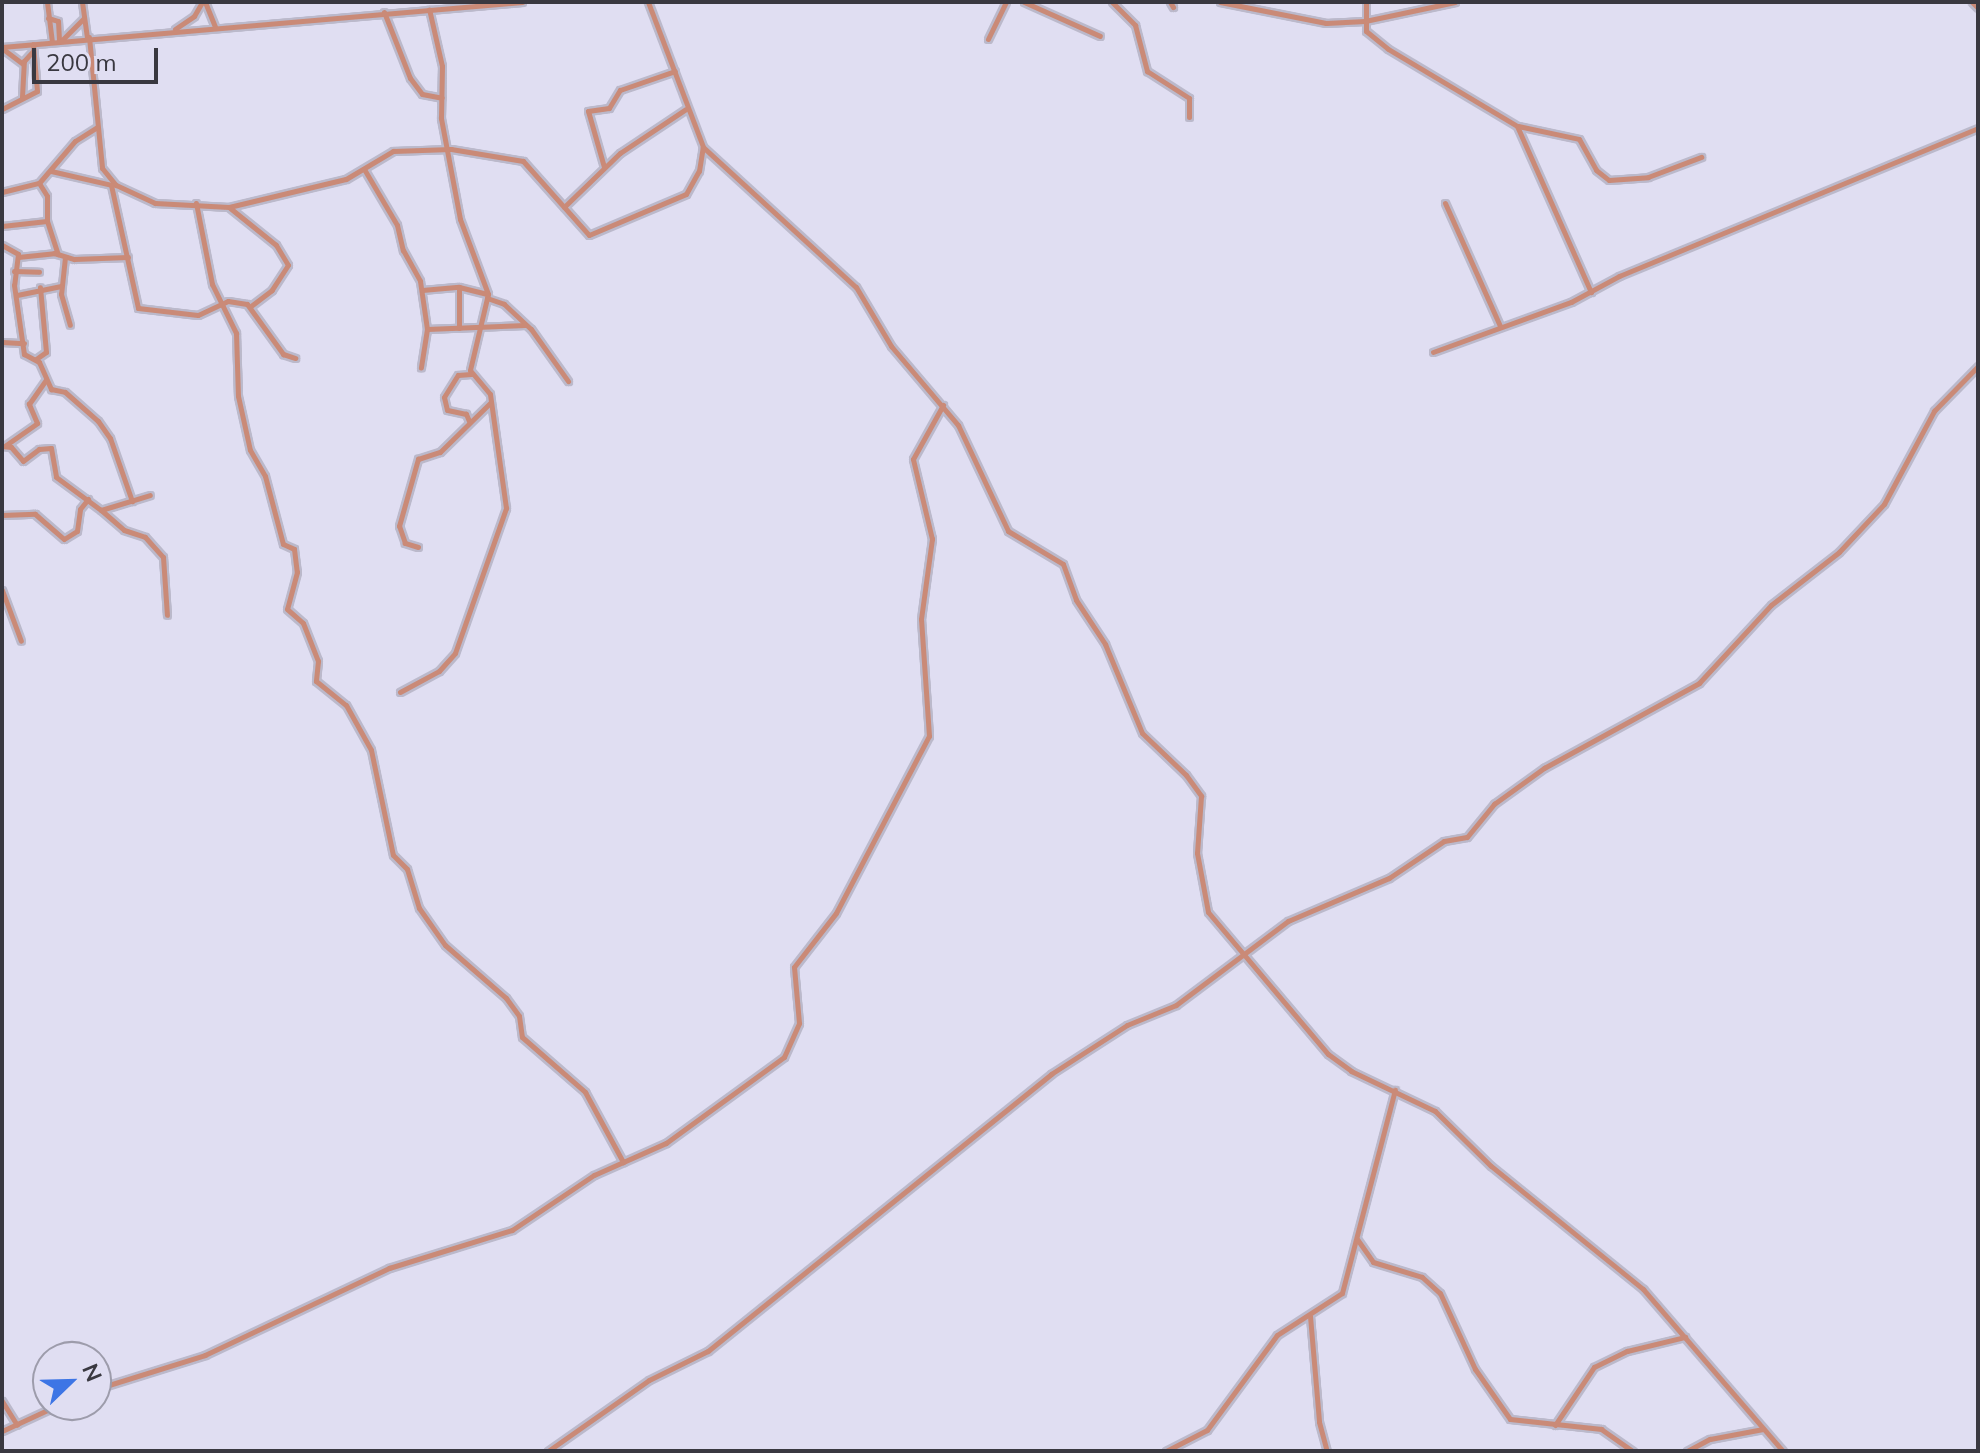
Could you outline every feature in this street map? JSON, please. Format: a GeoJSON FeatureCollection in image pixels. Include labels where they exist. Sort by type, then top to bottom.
{"type":"FeatureCollection","features":[{"type":"Feature","properties":{"kind":"street"},"geometry":{"type":"LineString","coordinates":[[47,2],[48,18],[58,41]]}},
{"type":"Feature","properties":{"kind":"street"},"geometry":{"type":"LineString","coordinates":[[82,2],[102,168],[113,185],[138,308],[202,315],[221,303],[251,306],[280,280],[287,261],[276,245],[229,207]]}},
{"type":"Feature","properties":{"kind":"street"},"geometry":{"type":"LineString","coordinates":[[204,2],[215,27]]}},
{"type":"Feature","properties":{"kind":"street"},"geometry":{"type":"LineString","coordinates":[[173,31],[194,16],[204,2]]}},
{"type":"Feature","properties":{"kind":"street"},"geometry":{"type":"LineString","coordinates":[[2,48],[33,48],[58,41],[431,6],[521,2]]}},
{"type":"Feature","properties":{"kind":"street"},"geometry":{"type":"LineString","coordinates":[[648,2],[686,109],[703,147],[856,287],[891,346],[943,405],[970,445],[1008,531],[1063,564],[1076,600],[1105,644],[1144,738],[1197,788],[1203,807],[1197,853],[1206,907],[1328,1054],[1351,1071],[1435,1111],[1491,1166],[1598,1249],[1661,1306],[1783,1451]]}},
{"type":"Feature","properties":{"kind":"street"},"geometry":{"type":"LineString","coordinates":[[988,39],[1006,2]]}},
{"type":"Feature","properties":{"kind":"street"},"geometry":{"type":"LineString","coordinates":[[1024,2],[1100,36]]}},
{"type":"Feature","properties":{"kind":"street"},"geometry":{"type":"LineString","coordinates":[[1112,2],[1135,25],[1147,71],[1189,98],[1189,117]]}},
{"type":"Feature","properties":{"kind":"street"},"geometry":{"type":"LineString","coordinates":[[1220,2],[1311,22],[1365,21],[1455,2]]}},
{"type":"Feature","properties":{"kind":"street"},"geometry":{"type":"LineString","coordinates":[[1366,2],[1366,31],[1388,49],[1517,126],[1579,139],[1594,168],[1609,180],[1640,179],[1701,157]]}},
{"type":"Feature","properties":{"kind":"street"},"geometry":{"type":"LineString","coordinates":[[1972,2],[1978,8]]}},
{"type":"Feature","properties":{"kind":"street"},"geometry":{"type":"LineString","coordinates":[[431,6],[442,66],[442,123],[451,149],[460,219],[488,296],[478,324],[471,374]]}},
{"type":"Feature","properties":{"kind":"street"},"geometry":{"type":"LineString","coordinates":[[384,12],[410,78],[422,94],[442,98]]}},
{"type":"Feature","properties":{"kind":"street"},"geometry":{"type":"LineString","coordinates":[[58,41],[84,18]]}},
{"type":"Feature","properties":{"kind":"street"},"geometry":{"type":"LineString","coordinates":[[2,48],[23,64]]}},
{"type":"Feature","properties":{"kind":"street"},"geometry":{"type":"LineString","coordinates":[[24,94],[23,64],[33,48]]}},
{"type":"Feature","properties":{"kind":"street"},"geometry":{"type":"LineString","coordinates":[[2,109],[24,94],[37,91],[33,48]]}},
{"type":"Feature","properties":{"kind":"street"},"geometry":{"type":"LineString","coordinates":[[604,167],[588,111],[609,108],[620,90],[675,71]]}},
{"type":"Feature","properties":{"kind":"street"},"geometry":{"type":"LineString","coordinates":[[564,207],[604,167],[686,109]]}},
{"type":"Feature","properties":{"kind":"street"},"geometry":{"type":"LineString","coordinates":[[1517,126],[1591,292]]}},
{"type":"Feature","properties":{"kind":"street"},"geometry":{"type":"LineString","coordinates":[[2,192],[39,183],[75,141],[97,127]]}},
{"type":"Feature","properties":{"kind":"street"},"geometry":{"type":"LineString","coordinates":[[1433,352],[1591,292],[1978,128]]}},
{"type":"Feature","properties":{"kind":"street"},"geometry":{"type":"LineString","coordinates":[[51,171],[113,185],[155,203],[229,207],[346,179],[393,151],[451,149],[523,161],[589,235],[679,199],[692,189],[703,147]]}},
{"type":"Feature","properties":{"kind":"street"},"geometry":{"type":"LineString","coordinates":[[364,169],[397,225],[422,290],[427,329],[421,368]]}},
{"type":"Feature","properties":{"kind":"street"},"geometry":{"type":"LineString","coordinates":[[39,183],[47,196],[47,221],[62,255],[61,286],[70,325]]}},
{"type":"Feature","properties":{"kind":"street"},"geometry":{"type":"LineString","coordinates":[[196,203],[212,284],[236,333],[238,396],[250,450],[265,476],[283,544],[294,548],[297,572],[287,609],[303,623],[318,661],[316,681],[346,705],[371,750],[393,855],[407,869],[419,908],[445,945],[506,998],[519,1016],[522,1037],[585,1092],[623,1162]]}},
{"type":"Feature","properties":{"kind":"street"},"geometry":{"type":"LineString","coordinates":[[1445,203],[1500,326]]}},
{"type":"Feature","properties":{"kind":"street"},"geometry":{"type":"LineString","coordinates":[[2,226],[47,221]]}},
{"type":"Feature","properties":{"kind":"street"},"geometry":{"type":"LineString","coordinates":[[2,245],[18,257],[128,257]]}},
{"type":"Feature","properties":{"kind":"street"},"geometry":{"type":"LineString","coordinates":[[18,257],[14,271],[24,354]]}},
{"type":"Feature","properties":{"kind":"street"},"geometry":{"type":"LineString","coordinates":[[14,271],[36,271],[32,258]]}},
{"type":"Feature","properties":{"kind":"street"},"geometry":{"type":"LineString","coordinates":[[17,295],[40,287],[61,286]]}},
{"type":"Feature","properties":{"kind":"street"},"geometry":{"type":"LineString","coordinates":[[36,359],[46,352],[40,287]]}},
{"type":"Feature","properties":{"kind":"street"},"geometry":{"type":"LineString","coordinates":[[422,290],[459,287],[504,304],[527,325],[568,381]]}},
{"type":"Feature","properties":{"kind":"street"},"geometry":{"type":"LineString","coordinates":[[459,287],[459,328]]}},
{"type":"Feature","properties":{"kind":"street"},"geometry":{"type":"LineString","coordinates":[[251,306],[283,354],[295,358]]}},
{"type":"Feature","properties":{"kind":"street"},"geometry":{"type":"LineString","coordinates":[[427,329],[478,324],[527,325]]}},
{"type":"Feature","properties":{"kind":"street"},"geometry":{"type":"LineString","coordinates":[[2,342],[24,343]]}},
{"type":"Feature","properties":{"kind":"street"},"geometry":{"type":"LineString","coordinates":[[10,343],[36,359],[51,389],[65,392],[98,421],[110,438],[132,501]]}},
{"type":"Feature","properties":{"kind":"street"},"geometry":{"type":"LineString","coordinates":[[548,1451],[649,1380],[708,1351],[1051,1074],[1127,1025],[1176,1005],[1246,956],[1288,921],[1389,878],[1444,841],[1466,838],[1494,804],[1544,768],[1706,678],[1771,605],[1842,549],[1884,504],[1931,414],[1978,366]]}},
{"type":"Feature","properties":{"kind":"street"},"geometry":{"type":"LineString","coordinates":[[400,692],[439,671],[455,653],[480,587],[484,560],[502,528],[504,469],[491,402],[486,385],[471,374],[458,375],[444,397],[447,410],[466,414],[469,421]]}},
{"type":"Feature","properties":{"kind":"street"},"geometry":{"type":"LineString","coordinates":[[46,380],[29,404],[37,423],[7,444],[23,461],[39,449],[51,448],[56,477],[124,530],[145,537],[163,557],[167,615]]}},
{"type":"Feature","properties":{"kind":"street"},"geometry":{"type":"LineString","coordinates":[[418,547],[405,543],[399,526],[418,459],[440,452],[491,402]]}},
{"type":"Feature","properties":{"kind":"street"},"geometry":{"type":"LineString","coordinates":[[112,1384],[205,1355],[389,1268],[512,1230],[585,1180],[682,1132],[786,1055],[799,1019],[794,967],[836,913],[905,777],[925,748],[929,712],[921,619],[932,539],[913,459],[943,405]]}},
{"type":"Feature","properties":{"kind":"street"},"geometry":{"type":"LineString","coordinates":[[101,510],[150,495]]}},
{"type":"Feature","properties":{"kind":"street"},"geometry":{"type":"LineString","coordinates":[[2,515],[35,514],[64,539],[77,531],[84,499]]}},
{"type":"Feature","properties":{"kind":"street"},"geometry":{"type":"LineString","coordinates":[[2,590],[21,641]]}},
{"type":"Feature","properties":{"kind":"street"},"geometry":{"type":"LineString","coordinates":[[1166,1451],[1207,1430],[1271,1341],[1342,1293],[1395,1090]]}},
{"type":"Feature","properties":{"kind":"street"},"geometry":{"type":"LineString","coordinates":[[1357,1238],[1373,1262],[1422,1277],[1440,1293],[1475,1369],[1504,1414],[1517,1423],[1601,1429],[1633,1451]]}},
{"type":"Feature","properties":{"kind":"street"},"geometry":{"type":"LineString","coordinates":[[1311,1315],[1327,1451]]}},
{"type":"Feature","properties":{"kind":"street"},"geometry":{"type":"LineString","coordinates":[[1555,1425],[1594,1367],[1627,1351],[1685,1337]]}},
{"type":"Feature","properties":{"kind":"street"},"geometry":{"type":"LineString","coordinates":[[2,1401],[17,1425]]}},
{"type":"Feature","properties":{"kind":"street"},"geometry":{"type":"LineString","coordinates":[[2,1431],[32,1418]]}},
{"type":"Feature","properties":{"kind":"street"},"geometry":{"type":"LineString","coordinates":[[1687,1451],[1710,1439],[1764,1429]]}}]}
